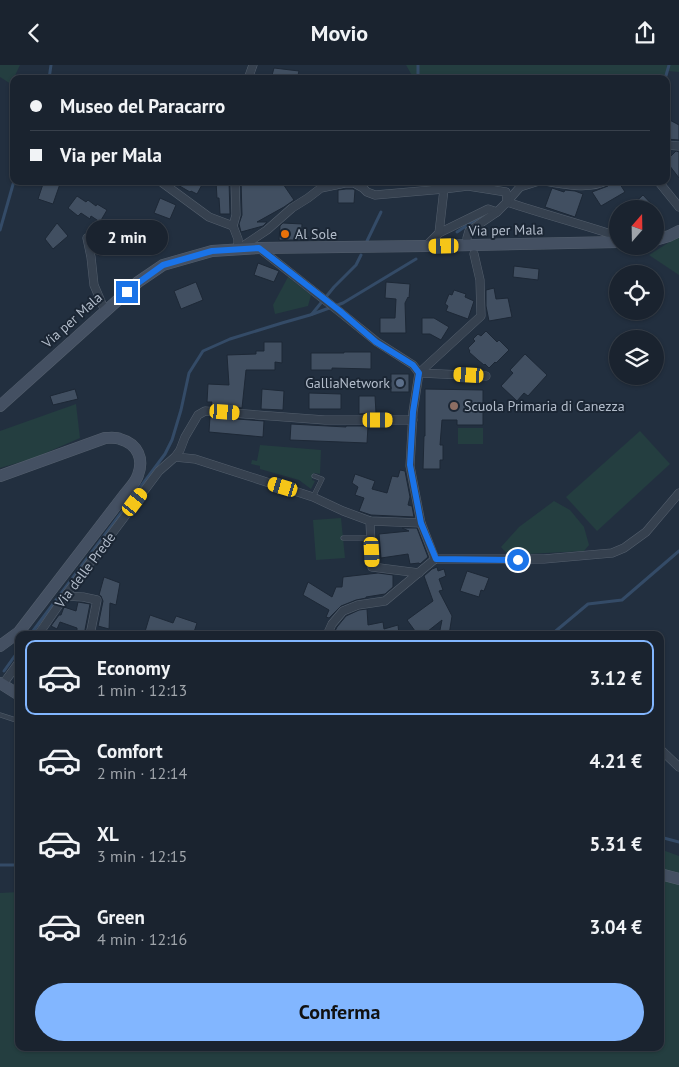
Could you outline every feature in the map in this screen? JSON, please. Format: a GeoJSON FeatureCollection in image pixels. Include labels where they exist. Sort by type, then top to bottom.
{"type":"FeatureCollection","features":[{"type":"Feature","properties":{"kind":"main road"},"geometry":{"type":"LineString","coordinates":[[664,237],[679,231]]}},
{"type":"Feature","properties":{"kind":"main road","name":"Via per Mala"},"geometry":{"type":"LineString","coordinates":[[0,406],[138,283],[163,265],[212,251],[259,248],[426,246],[609,240]]}},
{"type":"Feature","properties":{"kind":"main road"},"geometry":{"type":"LineString","coordinates":[[0,476],[105,438],[119,438],[130,442],[137,449],[141,460],[138,477],[20,631]]}},
{"type":"Feature","properties":{"kind":"main road"},"geometry":{"type":"LineString","coordinates":[[0,646],[15,635]]}},
{"type":"Feature","properties":{"kind":"main road"},"geometry":{"type":"LineString","coordinates":[[2,684],[15,692]]}},
{"type":"Feature","properties":{"kind":"main road"},"geometry":{"type":"LineString","coordinates":[[664,875],[679,879]]}},
{"type":"Feature","properties":{"kind":"street"},"geometry":{"type":"LineString","coordinates":[[165,185],[209,217],[233,226]]}},
{"type":"Feature","properties":{"kind":"street"},"geometry":{"type":"LineString","coordinates":[[235,185],[236,215],[233,226],[238,239],[238,249]]}},
{"type":"Feature","properties":{"kind":"street"},"geometry":{"type":"LineString","coordinates":[[238,249],[267,230],[292,208],[322,188],[336,185]]}},
{"type":"Feature","properties":{"kind":"street"},"geometry":{"type":"LineString","coordinates":[[357,185],[375,195],[468,186],[506,192],[507,202]]}},
{"type":"Feature","properties":{"kind":"street"},"geometry":{"type":"LineString","coordinates":[[467,238],[469,231],[497,212],[520,187],[526,185]]}},
{"type":"Feature","properties":{"kind":"street"},"geometry":{"type":"LineString","coordinates":[[570,185],[598,185]]}},
{"type":"Feature","properties":{"kind":"street"},"geometry":{"type":"LineString","coordinates":[[661,185],[679,207]]}},
{"type":"Feature","properties":{"kind":"street"},"geometry":{"type":"LineString","coordinates":[[439,233],[444,189]]}},
{"type":"Feature","properties":{"kind":"street"},"geometry":{"type":"LineString","coordinates":[[507,202],[609,233]]}},
{"type":"Feature","properties":{"kind":"street"},"geometry":{"type":"LineString","coordinates":[[426,246],[439,233],[488,209],[497,212]]}},
{"type":"Feature","properties":{"kind":"street"},"geometry":{"type":"LineString","coordinates":[[87,239],[94,285],[105,311]]}},
{"type":"Feature","properties":{"kind":"street"},"geometry":{"type":"LineString","coordinates":[[259,248],[340,311],[376,342],[413,365],[419,373]]}},
{"type":"Feature","properties":{"kind":"street"},"geometry":{"type":"LineString","coordinates":[[436,559],[421,523],[410,465],[413,420],[419,373],[481,316],[480,279],[474,255]]}},
{"type":"Feature","properties":{"kind":"street"},"geometry":{"type":"LineString","coordinates":[[419,373],[486,376]]}},
{"type":"Feature","properties":{"kind":"street"},"geometry":{"type":"LineString","coordinates":[[413,420],[325,420],[205,411],[198,415],[175,457],[195,459],[313,497],[370,521],[421,523]]}},
{"type":"Feature","properties":{"kind":"street","name":"Via delle Prede"},"geometry":{"type":"LineString","coordinates":[[41,631],[159,471],[175,457]]}},
{"type":"Feature","properties":{"kind":"street"},"geometry":{"type":"LineString","coordinates":[[329,631],[343,611],[358,605],[385,601],[436,559],[544,559],[612,553],[624,548],[646,532],[679,493]]}},
{"type":"Feature","properties":{"kind":"street"},"geometry":{"type":"LineString","coordinates":[[370,521],[372,567],[419,573]]}},
{"type":"Feature","properties":{"kind":"street"},"geometry":{"type":"LineString","coordinates":[[65,596],[98,600],[91,631]]}},
{"type":"Feature","properties":{"kind":"street"},"geometry":{"type":"LineString","coordinates":[[2,684],[15,667]]}},
{"type":"Feature","properties":{"kind":"street"},"geometry":{"type":"LineString","coordinates":[[664,753],[679,767]]}},
{"type":"Feature","properties":{"kind":"lane"},"geometry":{"type":"LineString","coordinates":[[313,497],[322,479],[314,476]]}},
{"type":"Feature","properties":{"kind":"lane"},"geometry":{"type":"LineString","coordinates":[[343,538],[370,537]]}},
{"type":"Feature","properties":{"kind":"lane"},"geometry":{"type":"LineString","coordinates":[[0,715],[15,720]]}},
{"type":"Feature","properties":{"kind":"green space"},"geometry":{"type":"Polygon","coordinates":[[[0,65],[20,65],[15,75],[10,75],[10,83],[0,77],[0,65]]]}},
{"type":"Feature","properties":{"kind":"green space"},"geometry":{"type":"Polygon","coordinates":[[[406,65],[679,65],[679,72],[668,71],[665,75],[412,75],[406,65]]]}},
{"type":"Feature","properties":{"kind":"green space"},"geometry":{"type":"Polygon","coordinates":[[[679,236],[679,275],[649,255],[664,255],[664,246],[679,236]]]}},
{"type":"Feature","properties":{"kind":"green space"},"geometry":{"type":"Polygon","coordinates":[[[288,277],[311,295],[308,306],[275,314],[273,305],[288,277]]]}},
{"type":"Feature","properties":{"kind":"green space"},"geometry":{"type":"Polygon","coordinates":[[[76,404],[80,438],[34,458],[0,468],[0,431],[76,404]]]}},
{"type":"Feature","properties":{"kind":"green space"},"geometry":{"type":"Polygon","coordinates":[[[458,428],[483,428],[483,444],[458,444],[458,428]]]}},
{"type":"Feature","properties":{"kind":"green space"},"geometry":{"type":"Polygon","coordinates":[[[640,431],[670,464],[597,531],[566,497],[640,431]]]}},
{"type":"Feature","properties":{"kind":"green space"},"geometry":{"type":"Polygon","coordinates":[[[260,445],[321,450],[320,474],[314,473],[312,480],[315,481],[311,489],[299,480],[260,469],[260,466],[251,464],[252,460],[257,461],[260,445]]]}},
{"type":"Feature","properties":{"kind":"green space"},"geometry":{"type":"Polygon","coordinates":[[[554,501],[570,510],[584,527],[589,545],[584,551],[508,555],[501,547],[519,527],[554,501]]]}},
{"type":"Feature","properties":{"kind":"green space"},"geometry":{"type":"Polygon","coordinates":[[[341,518],[345,558],[316,560],[313,520],[341,518]]]}},
{"type":"Feature","properties":{"kind":"green space"},"geometry":{"type":"Polygon","coordinates":[[[664,850],[679,856],[679,1067],[0,1067],[0,893],[15,892],[15,1051],[664,1051],[664,850]]]}},
{"type":"Feature","properties":{"kind":"building"},"geometry":{"type":"Polygon","coordinates":[[[274,68],[299,71],[298,75],[272,75],[274,68]]]}},
{"type":"Feature","properties":{"kind":"building"},"geometry":{"type":"Polygon","coordinates":[[[670,120],[679,125],[679,140],[670,139],[670,120]]]}},
{"type":"Feature","properties":{"kind":"building"},"geometry":{"type":"Polygon","coordinates":[[[676,151],[679,152],[679,178],[670,166],[670,157],[676,151]]]}},
{"type":"Feature","properties":{"kind":"building"},"geometry":{"type":"Polygon","coordinates":[[[43,185],[60,185],[53,204],[38,199],[43,185]]]}},
{"type":"Feature","properties":{"kind":"building"},"geometry":{"type":"Polygon","coordinates":[[[178,185],[202,185],[197,194],[178,185]]]}},
{"type":"Feature","properties":{"kind":"building"},"geometry":{"type":"Polygon","coordinates":[[[216,185],[229,185],[230,214],[220,214],[219,198],[217,198],[216,185]]]}},
{"type":"Feature","properties":{"kind":"building"},"geometry":{"type":"Polygon","coordinates":[[[241,185],[284,185],[294,200],[257,222],[267,222],[263,226],[241,232],[239,224],[242,215],[241,185]]]}},
{"type":"Feature","properties":{"kind":"building"},"geometry":{"type":"Polygon","coordinates":[[[609,185],[621,185],[625,192],[601,206],[592,192],[609,185]]]}},
{"type":"Feature","properties":{"kind":"building"},"geometry":{"type":"Polygon","coordinates":[[[552,188],[564,192],[565,190],[575,191],[583,194],[575,217],[545,207],[552,188]]]}},
{"type":"Feature","properties":{"kind":"building"},"geometry":{"type":"Polygon","coordinates":[[[338,190],[355,190],[354,203],[338,203],[338,190]]]}},
{"type":"Feature","properties":{"kind":"building"},"geometry":{"type":"Polygon","coordinates":[[[643,195],[648,200],[638,200],[643,195]]]}},
{"type":"Feature","properties":{"kind":"building"},"geometry":{"type":"Polygon","coordinates":[[[77,196],[86,202],[88,200],[96,206],[97,204],[107,210],[100,222],[91,216],[90,219],[81,213],[78,216],[68,208],[77,196]]]}},
{"type":"Feature","properties":{"kind":"building"},"geometry":{"type":"Polygon","coordinates":[[[160,198],[176,205],[170,219],[154,213],[160,198]]]}},
{"type":"Feature","properties":{"kind":"building"},"geometry":{"type":"Polygon","coordinates":[[[57,223],[68,236],[53,249],[45,239],[57,223]]]}},
{"type":"Feature","properties":{"kind":"building"},"geometry":{"type":"Polygon","coordinates":[[[283,223],[302,224],[301,240],[279,240],[280,226],[283,223]]]}},
{"type":"Feature","properties":{"kind":"building"},"geometry":{"type":"Polygon","coordinates":[[[111,233],[117,250],[99,256],[94,239],[111,233]]]}},
{"type":"Feature","properties":{"kind":"building"},"geometry":{"type":"Polygon","coordinates":[[[258,263],[279,271],[274,282],[254,275],[258,263]]]}},
{"type":"Feature","properties":{"kind":"building"},"geometry":{"type":"Polygon","coordinates":[[[514,266],[539,269],[538,280],[513,277],[514,266]]]}},
{"type":"Feature","properties":{"kind":"building"},"geometry":{"type":"Polygon","coordinates":[[[196,282],[203,300],[181,309],[174,291],[196,282]]]}},
{"type":"Feature","properties":{"kind":"building"},"geometry":{"type":"Polygon","coordinates":[[[386,282],[410,284],[409,298],[405,303],[406,333],[380,333],[380,318],[395,318],[396,299],[385,298],[386,282]]]}},
{"type":"Feature","properties":{"kind":"building"},"geometry":{"type":"Polygon","coordinates":[[[494,288],[496,299],[508,298],[512,317],[489,321],[486,306],[486,290],[494,288]]]}},
{"type":"Feature","properties":{"kind":"building"},"geometry":{"type":"Polygon","coordinates":[[[454,290],[466,294],[465,297],[474,301],[468,319],[446,311],[448,306],[445,304],[449,294],[452,295],[454,290]]]}},
{"type":"Feature","properties":{"kind":"building"},"geometry":{"type":"Polygon","coordinates":[[[422,318],[434,318],[449,327],[441,340],[430,334],[422,334],[422,318]]]}},
{"type":"Feature","properties":{"kind":"building"},"geometry":{"type":"Polygon","coordinates":[[[486,331],[509,350],[489,368],[469,352],[468,348],[475,341],[473,339],[478,334],[481,336],[486,331]]]}},
{"type":"Feature","properties":{"kind":"building"},"geometry":{"type":"Polygon","coordinates":[[[264,342],[282,342],[282,363],[275,362],[275,370],[246,370],[242,408],[211,406],[212,402],[207,402],[208,384],[229,385],[227,355],[256,354],[256,351],[264,351],[264,342]]]}},
{"type":"Feature","properties":{"kind":"building"},"geometry":{"type":"Polygon","coordinates":[[[371,352],[371,369],[332,368],[332,370],[311,370],[311,353],[371,352]]]}},
{"type":"Feature","properties":{"kind":"building"},"geometry":{"type":"Polygon","coordinates":[[[525,354],[547,375],[528,396],[524,393],[517,401],[501,386],[513,373],[510,370],[525,354]]]}},
{"type":"Feature","properties":{"kind":"building","name":"GalliaNetwork"},"geometry":{"type":"Polygon","coordinates":[[[391,374],[409,374],[409,392],[391,392],[391,374]]]}},
{"type":"Feature","properties":{"kind":"building"},"geometry":{"type":"Polygon","coordinates":[[[75,389],[78,399],[53,405],[50,396],[75,389]]]}},
{"type":"Feature","properties":{"kind":"building"},"geometry":{"type":"Polygon","coordinates":[[[262,389],[284,391],[283,410],[261,409],[262,389]]]}},
{"type":"Feature","properties":{"kind":"building"},"geometry":{"type":"Polygon","coordinates":[[[425,389],[483,390],[483,425],[457,425],[457,420],[442,420],[440,445],[443,445],[443,460],[440,460],[440,469],[423,469],[425,389]]]}},
{"type":"Feature","properties":{"kind":"building"},"geometry":{"type":"Polygon","coordinates":[[[309,393],[341,394],[341,409],[309,409],[309,393]]]}},
{"type":"Feature","properties":{"kind":"building"},"geometry":{"type":"Polygon","coordinates":[[[359,396],[375,396],[376,413],[359,414],[359,396]]]}},
{"type":"Feature","properties":{"kind":"building"},"geometry":{"type":"Polygon","coordinates":[[[210,417],[264,421],[263,437],[209,432],[210,417]]]}},
{"type":"Feature","properties":{"kind":"building"},"geometry":{"type":"Polygon","coordinates":[[[291,424],[346,427],[368,426],[367,443],[290,440],[291,424]]]}},
{"type":"Feature","properties":{"kind":"building"},"geometry":{"type":"Polygon","coordinates":[[[400,470],[405,471],[410,497],[408,505],[412,506],[414,517],[371,515],[359,511],[364,498],[355,495],[358,487],[352,483],[355,474],[375,481],[372,489],[387,493],[392,476],[398,477],[400,470]]]}},
{"type":"Feature","properties":{"kind":"building"},"geometry":{"type":"Polygon","coordinates":[[[402,528],[417,528],[428,557],[420,564],[410,564],[408,554],[381,558],[379,534],[409,531],[402,528]]]}},
{"type":"Feature","properties":{"kind":"building"},"geometry":{"type":"Polygon","coordinates":[[[437,567],[438,571],[444,569],[446,576],[439,579],[443,590],[439,591],[452,616],[450,631],[440,631],[442,620],[428,631],[415,631],[407,620],[433,601],[424,576],[437,567]]]}},
{"type":"Feature","properties":{"kind":"building"},"geometry":{"type":"Polygon","coordinates":[[[467,571],[489,578],[484,591],[481,590],[479,597],[460,591],[467,571]]]}},
{"type":"Feature","properties":{"kind":"building"},"geometry":{"type":"Polygon","coordinates":[[[378,573],[393,575],[393,587],[385,594],[366,597],[341,606],[329,618],[326,617],[329,610],[303,595],[308,582],[332,597],[336,587],[342,587],[343,577],[378,573]]]}},
{"type":"Feature","properties":{"kind":"building"},"geometry":{"type":"Polygon","coordinates":[[[104,577],[120,583],[116,605],[110,603],[109,629],[98,626],[103,601],[99,595],[104,577]]]}},
{"type":"Feature","properties":{"kind":"building"},"geometry":{"type":"Polygon","coordinates":[[[78,602],[90,604],[85,631],[77,631],[77,628],[60,622],[57,629],[51,626],[61,615],[64,607],[76,611],[78,602]]]}},
{"type":"Feature","properties":{"kind":"building"},"geometry":{"type":"Polygon","coordinates":[[[367,609],[368,625],[383,622],[384,629],[398,625],[399,631],[335,631],[346,616],[359,610],[367,609]]]}},
{"type":"Feature","properties":{"kind":"building"},"geometry":{"type":"Polygon","coordinates":[[[150,615],[173,623],[176,616],[197,623],[194,631],[145,631],[150,615]]]}},
{"type":"Feature","properties":{"kind":"waterway"},"geometry":{"type":"LineString","coordinates":[[50,75],[51,65]]}},
{"type":"Feature","properties":{"kind":"waterway"},"geometry":{"type":"LineString","coordinates":[[418,65],[418,75]]}},
{"type":"Feature","properties":{"kind":"waterway"},"geometry":{"type":"LineString","coordinates":[[666,75],[669,65]]}},
{"type":"Feature","properties":{"kind":"waterway"},"geometry":{"type":"LineString","coordinates":[[0,230],[13,185]]}},
{"type":"Feature","properties":{"kind":"waterway"},"geometry":{"type":"LineString","coordinates":[[367,241],[381,212]]}},
{"type":"Feature","properties":{"kind":"waterway"},"geometry":{"type":"LineString","coordinates":[[457,232],[481,216]]}},
{"type":"Feature","properties":{"kind":"waterway"},"geometry":{"type":"LineString","coordinates":[[312,314],[334,287],[356,265],[361,255]]}},
{"type":"Feature","properties":{"kind":"waterway"},"geometry":{"type":"LineString","coordinates":[[33,631],[165,454],[172,440],[181,410],[189,373],[203,351],[230,339],[343,303],[416,259]]}},
{"type":"Feature","properties":{"kind":"waterway"},"geometry":{"type":"LineString","coordinates":[[556,631],[588,604],[622,600],[679,551]]}},
{"type":"Feature","properties":{"kind":"waterway"},"geometry":{"type":"LineString","coordinates":[[4,671],[15,656]]}},
{"type":"Feature","properties":{"kind":"waterway"},"geometry":{"type":"LineString","coordinates":[[664,838],[679,842]]}},
{"type":"Feature","properties":{"kind":"waterway"},"geometry":{"type":"LineString","coordinates":[[0,865],[15,865]]}},
{"type":"Feature","properties":{"kind":"place","name":"Al Sole"},"geometry":{"type":"Point","coordinates":[285,234]}},
{"type":"Feature","properties":{"kind":"place","name":"GalliaNetwork"},"geometry":{"type":"Point","coordinates":[400,383]}},
{"type":"Feature","properties":{"kind":"place","name":"Scuola Primaria di Canezza"},"geometry":{"type":"Point","coordinates":[454,406]}},
{"type":"Feature","properties":{"kind":"route"},"geometry":{"type":"LineString","coordinates":[[127,292],[163,265],[212,251],[259,248],[340,311],[376,342],[413,365],[419,373],[413,412],[410,465],[421,523],[436,559],[518,560]]}}]}
